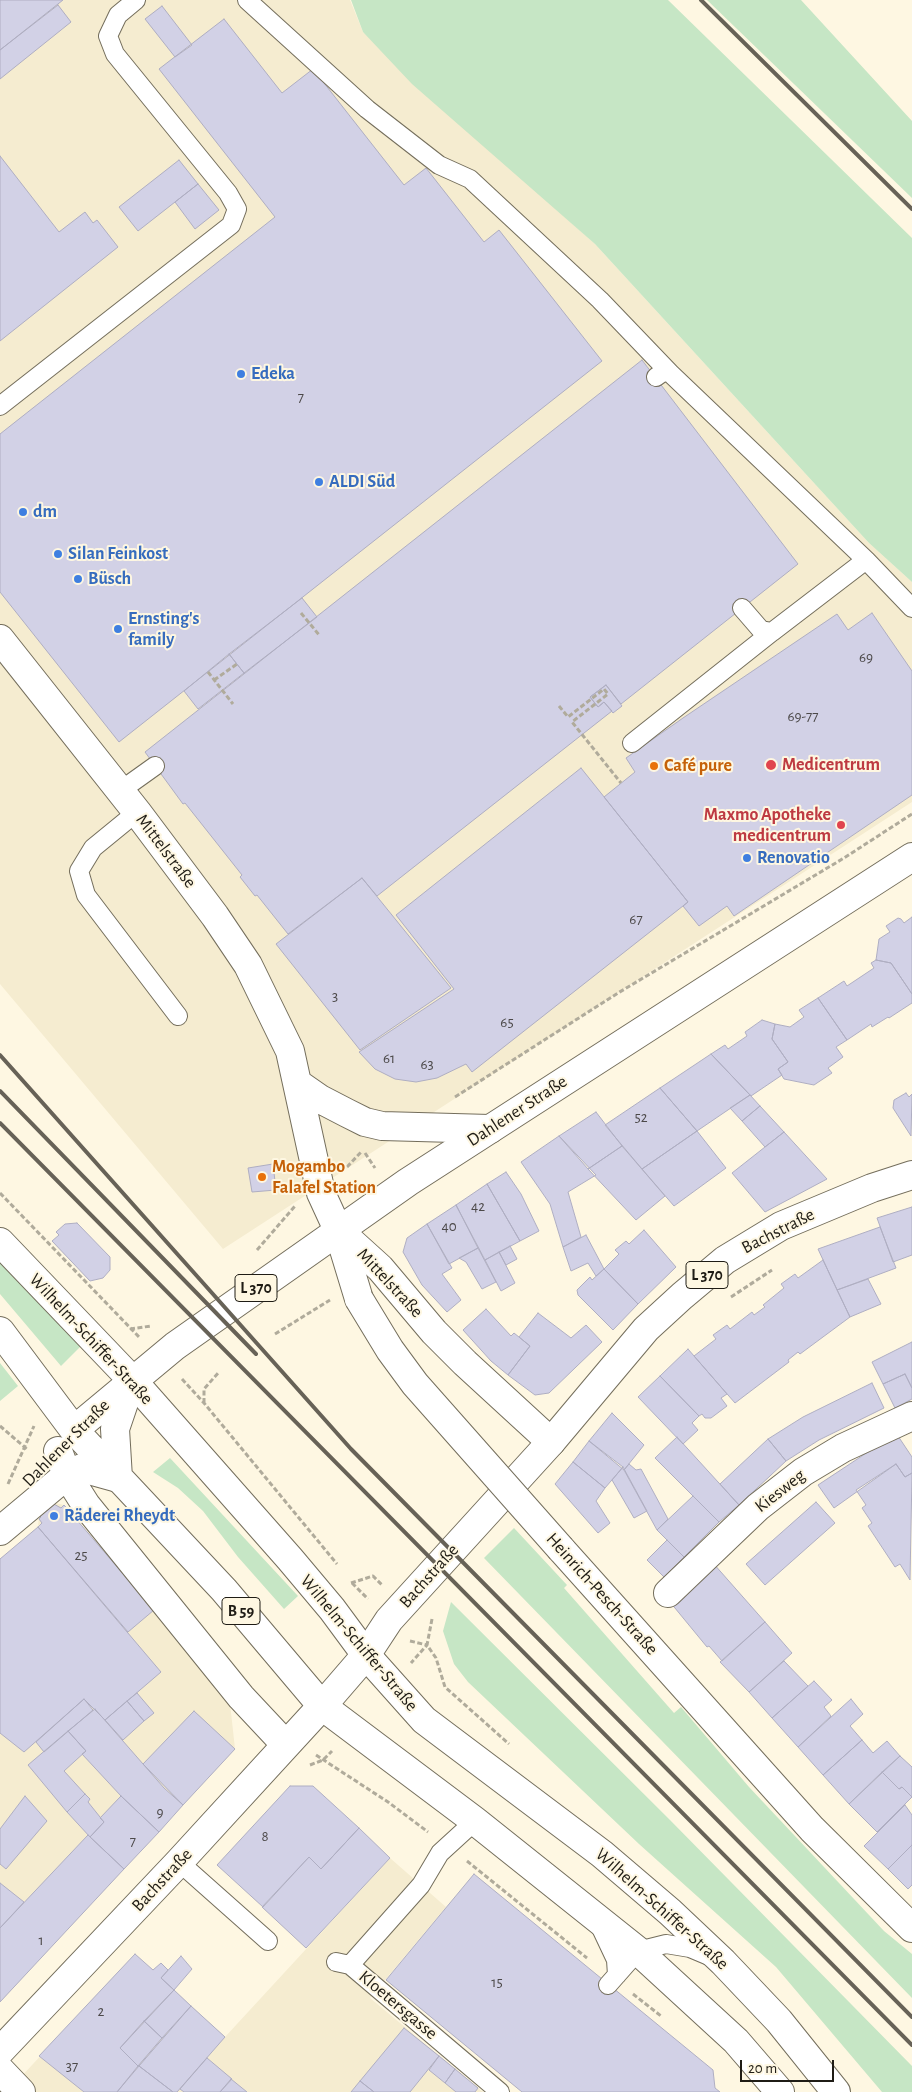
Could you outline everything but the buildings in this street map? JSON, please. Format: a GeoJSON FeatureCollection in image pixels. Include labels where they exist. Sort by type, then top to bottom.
{"type":"FeatureCollection","features":[{"type":"Feature","properties":{"kind":"main road","name":"Mittelstraße"},"geometry":{"type":"LineString","coordinates":[[0,639],[137,812],[215,916],[248,965],[290,1051],[321,1193],[338,1230],[380,1268],[434,1332],[465,1363],[552,1442]]}},
{"type":"Feature","properties":{"kind":"main road","name":"Dahlener Straße"},"geometry":{"type":"LineString","coordinates":[[0,1531],[66,1452],[132,1380],[175,1346],[392,1193],[912,856]]}},
{"type":"Feature","properties":{"kind":"main road"},"geometry":{"type":"LineString","coordinates":[[297,1083],[347,1113],[365,1122],[382,1126],[490,1128]]}},
{"type":"Feature","properties":{"kind":"main road","name":"Bachstraße"},"geometry":{"type":"LineString","coordinates":[[0,2051],[180,1862],[322,1706],[366,1655],[389,1620],[552,1442],[646,1329],[725,1260],[781,1226],[872,1188],[912,1175]]}},
{"type":"Feature","properties":{"kind":"main road","name":"Heinrich-Pesch-Straße"},"geometry":{"type":"LineString","coordinates":[[338,1230],[358,1299],[390,1350],[415,1384],[812,1829],[912,1928]]}},
{"type":"Feature","properties":{"kind":"main road","name":"Wilhelm-Schiffer-Straße"},"geometry":{"type":"LineString","coordinates":[[0,1242],[132,1380],[296,1567],[332,1609],[366,1655],[424,1720],[602,1854],[670,1912],[723,1962],[779,2021],[836,2092]]}},
{"type":"Feature","properties":{"kind":"main road","name":"B 59"},"geometry":{"type":"LineString","coordinates":[[0,1330],[66,1452],[118,1478],[224,1590],[322,1706],[474,1821],[638,1951],[736,2041],[780,2092]]}},
{"type":"Feature","properties":{"kind":"main road","name":"Dahlener Straße"},"geometry":{"type":"LineString","coordinates":[[66,1452],[82,1468],[118,1478],[116,1429],[132,1380]]}},
{"type":"Feature","properties":{"kind":"main road","name":"Kiesweg"},"geometry":{"type":"LineString","coordinates":[[668,1593],[758,1507],[803,1472],[843,1448],[912,1416]]}},
{"type":"Feature","properties":{"kind":"main road"},"geometry":{"type":"LineString","coordinates":[[66,1452],[86,1505],[195,1642],[264,1724],[286,1745]]}},
{"type":"Feature","properties":{"kind":"main road","name":"Dahlener Straße"},"geometry":{"type":"LineString","coordinates":[[2,1498],[66,1452]]}},
{"type":"Feature","properties":{"kind":"main road"},"geometry":{"type":"LineString","coordinates":[[0,2070],[22,2092]]}},
{"type":"Feature","properties":{"kind":"lane"},"geometry":{"type":"LineString","coordinates":[[0,406],[231,225],[237,210],[228,193],[115,54],[108,36],[118,15],[136,0]]}},
{"type":"Feature","properties":{"kind":"lane"},"geometry":{"type":"LineString","coordinates":[[247,0],[367,109],[440,165],[470,179],[600,300],[663,375],[814,510],[912,608]]}},
{"type":"Feature","properties":{"kind":"lane"},"geometry":{"type":"LineString","coordinates":[[632,743],[866,560]]}},
{"type":"Feature","properties":{"kind":"lane"},"geometry":{"type":"LineString","coordinates":[[742,608],[761,630],[772,632]]}},
{"type":"Feature","properties":{"kind":"lane"},"geometry":{"type":"LineString","coordinates":[[120,791],[155,766]]}},
{"type":"Feature","properties":{"kind":"lane"},"geometry":{"type":"LineString","coordinates":[[137,812],[93,848],[79,871],[86,895],[178,1016]]}},
{"type":"Feature","properties":{"kind":"lane","name":"Kloetersgasse"},"geometry":{"type":"LineString","coordinates":[[474,1821],[440,1853],[421,1885],[343,1964],[500,2092]]}},
{"type":"Feature","properties":{"kind":"lane"},"geometry":{"type":"LineString","coordinates":[[180,1862],[268,1941]]}},
{"type":"Feature","properties":{"kind":"lane"},"geometry":{"type":"LineString","coordinates":[[595,1917],[616,1960],[613,1979]]}},
{"type":"Feature","properties":{"kind":"lane"},"geometry":{"type":"LineString","coordinates":[[613,1979],[638,1951],[666,1944],[690,1948],[723,1962]]}},
{"type":"Feature","properties":{"kind":"path"},"geometry":{"type":"LineString","coordinates":[[301,614],[320,636]]}},
{"type":"Feature","properties":{"kind":"path"},"geometry":{"type":"LineString","coordinates":[[214,680],[237,664]]}},
{"type":"Feature","properties":{"kind":"path"},"geometry":{"type":"LineString","coordinates":[[208,672],[233,704]]}},
{"type":"Feature","properties":{"kind":"path"},"geometry":{"type":"LineString","coordinates":[[559,706],[568,717],[604,689],[608,694],[572,722],[621,783]]}},
{"type":"Feature","properties":{"kind":"path"},"geometry":{"type":"LineString","coordinates":[[447,1101],[618,993],[912,814]]}},
{"type":"Feature","properties":{"kind":"path"},"geometry":{"type":"LineString","coordinates":[[358,1145],[392,1193]]}},
{"type":"Feature","properties":{"kind":"path"},"geometry":{"type":"LineString","coordinates":[[0,1193],[113,1308],[131,1329]]}},
{"type":"Feature","properties":{"kind":"path"},"geometry":{"type":"LineString","coordinates":[[204,1403],[204,1389],[219,1372]]}},
{"type":"Feature","properties":{"kind":"path"},"geometry":{"type":"LineString","coordinates":[[2,1498],[24,1446]]}},
{"type":"Feature","properties":{"kind":"path"},"geometry":{"type":"LineString","coordinates":[[323,1760],[388,1802],[448,1846],[662,2017]]}},
{"type":"Feature","properties":{"kind":"shaded area"},"geometry":{"type":"Polygon","coordinates":[[[0,0],[350,0],[363,32],[595,244],[869,543],[912,582],[912,802],[223,1249],[0,984],[0,0]]]}},
{"type":"Feature","properties":{"kind":"shaded area"},"geometry":{"type":"Polygon","coordinates":[[[51,1502],[64,1505],[230,1703],[235,1749],[0,2002],[0,1559],[38,1527],[39,1513],[51,1502]]]}},
{"type":"Feature","properties":{"kind":"shaded area"},"geometry":{"type":"Polygon","coordinates":[[[390,1858],[446,1907],[370,1998],[483,2092],[7,2092],[135,1954],[225,2037],[390,1858]]]}},
{"type":"Feature","properties":{"kind":"green space"},"geometry":{"type":"Polygon","coordinates":[[[351,0],[668,0],[912,238],[912,582],[869,543],[595,244],[412,84],[363,32],[351,0]]]}},
{"type":"Feature","properties":{"kind":"green space"},"geometry":{"type":"Polygon","coordinates":[[[707,0],[801,0],[912,121],[912,198],[707,0]]]}},
{"type":"Feature","properties":{"kind":"green space"},"geometry":{"type":"Polygon","coordinates":[[[0,1260],[83,1344],[61,1366],[0,1294],[0,1260]]]}},
{"type":"Feature","properties":{"kind":"green space"},"geometry":{"type":"Polygon","coordinates":[[[0,1363],[18,1386],[0,1401],[0,1363]]]}},
{"type":"Feature","properties":{"kind":"green space"},"geometry":{"type":"Polygon","coordinates":[[[170,1458],[298,1596],[284,1609],[238,1557],[203,1511],[178,1488],[153,1472],[170,1458]]]}},
{"type":"Feature","properties":{"kind":"green space"},"geometry":{"type":"Polygon","coordinates":[[[514,1528],[567,1585],[564,1588],[674,1713],[681,1707],[749,1787],[884,1931],[912,1954],[912,1998],[484,1558],[514,1528]]]}},
{"type":"Feature","properties":{"kind":"green space"},"geometry":{"type":"Polygon","coordinates":[[[451,1602],[670,1820],[912,2066],[912,2092],[882,2092],[776,1967],[639,1844],[468,1682],[454,1664],[443,1631],[451,1602]]]}},
{"type":"Feature","properties":{"kind":"railway"},"geometry":{"type":"LineString","coordinates":[[701,0],[912,209]]}},
{"type":"Feature","properties":{"kind":"railway"},"geometry":{"type":"LineString","coordinates":[[0,1055],[351,1449],[912,2017]]}},
{"type":"Feature","properties":{"kind":"railway"},"geometry":{"type":"LineString","coordinates":[[0,1091],[256,1354]]}},
{"type":"Feature","properties":{"kind":"railway"},"geometry":{"type":"LineString","coordinates":[[0,1123],[912,2045]]}},
{"type":"Feature","properties":{"kind":"place","name":"Edeka"},"geometry":{"type":"Point","coordinates":[241,374]}},
{"type":"Feature","properties":{"kind":"place","name":"ALDI Süd"},"geometry":{"type":"Point","coordinates":[319,482]}},
{"type":"Feature","properties":{"kind":"place","name":"dm"},"geometry":{"type":"Point","coordinates":[23,512]}},
{"type":"Feature","properties":{"kind":"place","name":"Silan Feinkost"},"geometry":{"type":"Point","coordinates":[58,554]}},
{"type":"Feature","properties":{"kind":"place","name":"Büsch"},"geometry":{"type":"Point","coordinates":[78,579]}},
{"type":"Feature","properties":{"kind":"place","name":"Ernsting's family"},"geometry":{"type":"Point","coordinates":[118,629]}},
{"type":"Feature","properties":{"kind":"place","name":"Medicentrum"},"geometry":{"type":"Point","coordinates":[771,765]}},
{"type":"Feature","properties":{"kind":"place","name":"Café pure"},"geometry":{"type":"Point","coordinates":[654,766]}},
{"type":"Feature","properties":{"kind":"place","name":"Maxmo Apotheke medicentrum"},"geometry":{"type":"Point","coordinates":[841,825]}},
{"type":"Feature","properties":{"kind":"place","name":"Renovatio"},"geometry":{"type":"Point","coordinates":[747,858]}},
{"type":"Feature","properties":{"kind":"place","name":"Mogambo Falafel Station"},"geometry":{"type":"Point","coordinates":[262,1177]}},
{"type":"Feature","properties":{"kind":"place","name":"Räderei Rheydt"},"geometry":{"type":"Point","coordinates":[54,1516]}}]}
